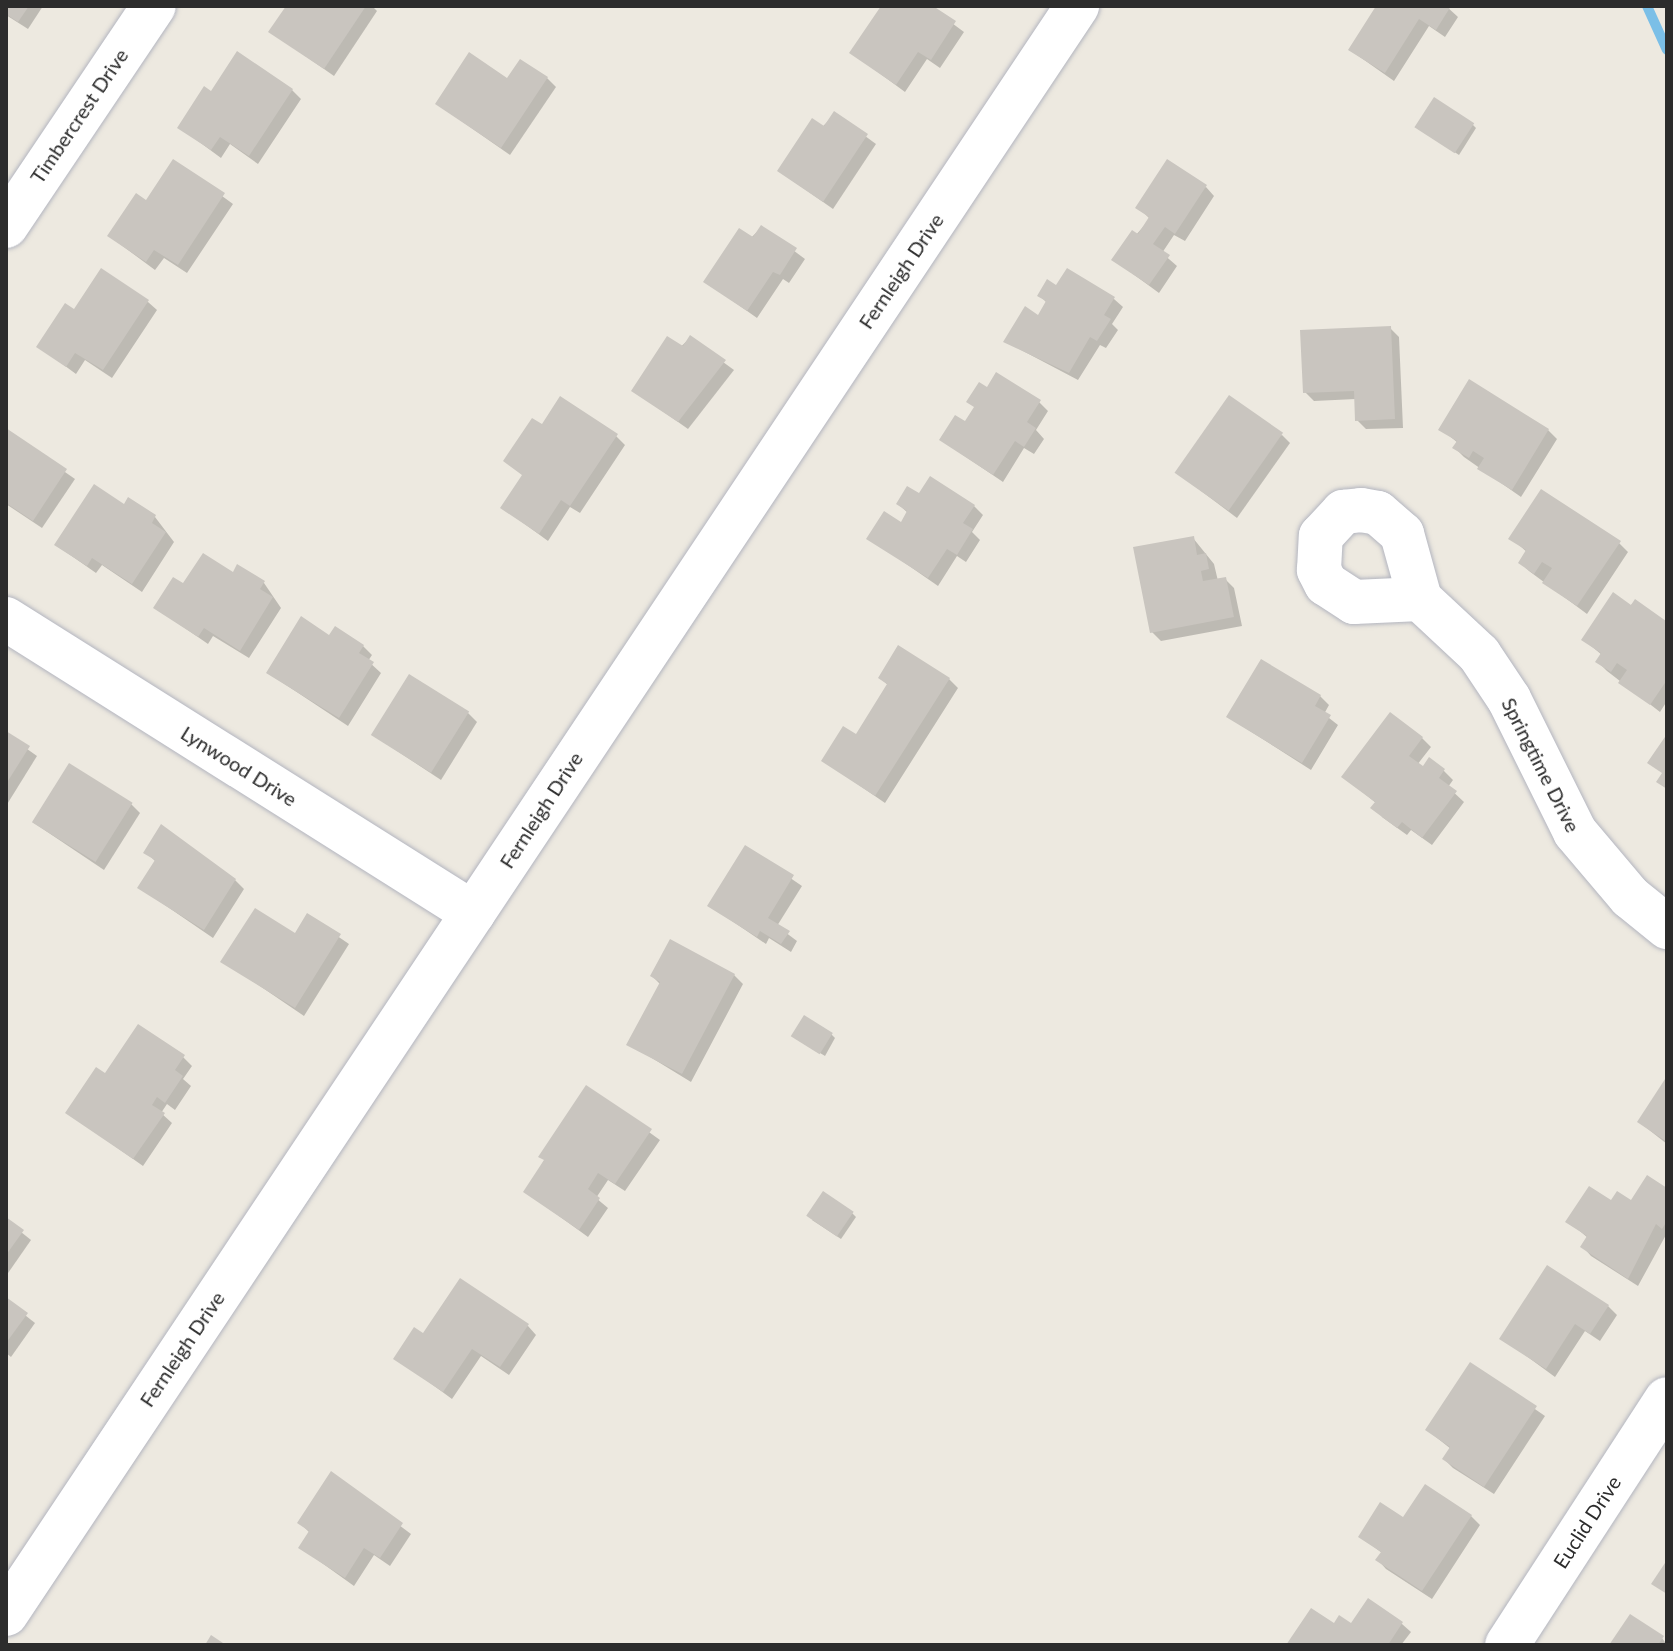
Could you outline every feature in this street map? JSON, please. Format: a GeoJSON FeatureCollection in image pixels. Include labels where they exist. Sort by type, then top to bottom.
{"type":"FeatureCollection","features":[{"type":"Feature","properties":{"kind":"street","name":"Timbercrest Drive"},"geometry":{"type":"LineString","coordinates":[[6,226],[154,6]]}},
{"type":"Feature","properties":{"kind":"street","name":"Fernleigh Drive"},"geometry":{"type":"LineString","coordinates":[[6,1614],[1077,6]]}},
{"type":"Feature","properties":{"kind":"street","name":"Springtime Drive"},"geometry":{"type":"LineString","coordinates":[[1420,599],[1479,654],[1509,699],[1575,832],[1630,897],[1667,927]]}},
{"type":"Feature","properties":{"kind":"street","name":"Lynwood Drive"},"geometry":{"type":"LineString","coordinates":[[6,619],[473,913]]}},
{"type":"Feature","properties":{"kind":"street","name":"Euclid Drive"},"geometry":{"type":"LineString","coordinates":[[1507,1645],[1667,1399]]}},
{"type":"Feature","properties":{"kind":"building"},"geometry":{"type":"Polygon","coordinates":[[[6,6],[29,6],[18,22],[6,14],[6,6]]]}},
{"type":"Feature","properties":{"kind":"building"},"geometry":{"type":"Polygon","coordinates":[[[286,6],[366,6],[324,69],[268,32],[286,6]]]}},
{"type":"Feature","properties":{"kind":"building"},"geometry":{"type":"Polygon","coordinates":[[[881,6],[933,6],[956,21],[931,60],[918,52],[896,85],[849,53],[881,6]]]}},
{"type":"Feature","properties":{"kind":"building"},"geometry":{"type":"Polygon","coordinates":[[[1376,6],[1451,6],[1436,30],[1419,19],[1385,73],[1348,50],[1376,6]]]}},
{"type":"Feature","properties":{"kind":"building"},"geometry":{"type":"Polygon","coordinates":[[[237,51],[293,89],[249,156],[220,137],[211,150],[177,128],[204,86],[211,91],[237,51]]]}},
{"type":"Feature","properties":{"kind":"building"},"geometry":{"type":"Polygon","coordinates":[[[469,52],[507,78],[520,59],[548,77],[501,148],[435,104],[469,52]]]}},
{"type":"Feature","properties":{"kind":"building"},"geometry":{"type":"Polygon","coordinates":[[[1434,97],[1474,123],[1455,153],[1414,127],[1434,97]]]}},
{"type":"Feature","properties":{"kind":"building"},"geometry":{"type":"Polygon","coordinates":[[[834,111],[868,134],[823,202],[777,171],[812,118],[824,126],[834,111]]]}},
{"type":"Feature","properties":{"kind":"building"},"geometry":{"type":"Polygon","coordinates":[[[173,159],[225,193],[178,265],[154,250],[146,262],[107,236],[136,193],[146,200],[173,159]]]}},
{"type":"Feature","properties":{"kind":"building"},"geometry":{"type":"Polygon","coordinates":[[[1167,159],[1207,185],[1175,234],[1165,227],[1153,244],[1170,255],[1149,285],[1111,260],[1132,230],[1138,234],[1149,217],[1135,208],[1167,159]]]}},
{"type":"Feature","properties":{"kind":"building"},"geometry":{"type":"Polygon","coordinates":[[[761,225],[797,248],[780,275],[773,272],[747,311],[703,282],[739,228],[753,237],[761,225]]]}},
{"type":"Feature","properties":{"kind":"building"},"geometry":{"type":"Polygon","coordinates":[[[101,268],[149,300],[103,370],[75,353],[66,367],[36,347],[65,303],[74,309],[101,268]]]}},
{"type":"Feature","properties":{"kind":"building"},"geometry":{"type":"Polygon","coordinates":[[[1067,268],[1115,297],[1104,315],[1111,319],[1097,341],[1090,337],[1069,373],[1003,342],[1025,306],[1038,315],[1046,301],[1037,296],[1047,279],[1056,285],[1067,268]]]}},
{"type":"Feature","properties":{"kind":"building"},"geometry":{"type":"Polygon","coordinates":[[[1391,326],[1395,419],[1355,421],[1354,391],[1303,393],[1300,330],[1391,326]]]}},
{"type":"Feature","properties":{"kind":"building"},"geometry":{"type":"Polygon","coordinates":[[[690,335],[726,360],[678,422],[631,391],[667,336],[683,346],[690,335]]]}},
{"type":"Feature","properties":{"kind":"building"},"geometry":{"type":"Polygon","coordinates":[[[996,372],[1041,400],[1027,422],[1036,428],[1024,447],[1015,441],[993,475],[939,440],[955,415],[965,421],[974,407],[966,402],[979,382],[987,387],[996,372]]]}},
{"type":"Feature","properties":{"kind":"building"},"geometry":{"type":"Polygon","coordinates":[[[1469,379],[1549,429],[1512,490],[1477,469],[1484,458],[1473,451],[1469,458],[1452,448],[1457,441],[1438,430],[1469,379]]]}},
{"type":"Feature","properties":{"kind":"building"},"geometry":{"type":"Polygon","coordinates":[[[1229,395],[1283,433],[1229,511],[1175,473],[1229,395]]]}},
{"type":"Feature","properties":{"kind":"building"},"geometry":{"type":"Polygon","coordinates":[[[560,396],[618,434],[570,506],[561,500],[539,534],[500,508],[522,475],[503,461],[532,418],[542,424],[560,396]]]}},
{"type":"Feature","properties":{"kind":"building"},"geometry":{"type":"Polygon","coordinates":[[[6,428],[67,469],[33,521],[6,503],[6,428]]]}},
{"type":"Feature","properties":{"kind":"building"},"geometry":{"type":"Polygon","coordinates":[[[930,476],[975,505],[963,523],[973,529],[957,555],[947,549],[928,578],[866,539],[884,511],[901,522],[907,511],[896,504],[907,486],[919,493],[930,476]]]}},
{"type":"Feature","properties":{"kind":"building"},"geometry":{"type":"Polygon","coordinates":[[[94,484],[124,504],[128,497],[156,515],[152,523],[166,532],[132,584],[92,558],[87,566],[54,545],[94,484]]]}},
{"type":"Feature","properties":{"kind":"building"},"geometry":{"type":"Polygon","coordinates":[[[1541,489],[1621,541],[1577,606],[1542,583],[1552,568],[1542,562],[1534,574],[1518,563],[1526,550],[1508,539],[1541,489]]]}},
{"type":"Feature","properties":{"kind":"building"},"geometry":{"type":"Polygon","coordinates":[[[1194,536],[1197,555],[1206,553],[1209,569],[1201,571],[1203,581],[1226,577],[1234,617],[1150,633],[1133,547],[1194,536]]]}},
{"type":"Feature","properties":{"kind":"building"},"geometry":{"type":"Polygon","coordinates":[[[203,553],[233,572],[237,564],[265,581],[260,589],[273,597],[240,651],[204,628],[198,637],[153,608],[173,577],[183,583],[203,553]]]}},
{"type":"Feature","properties":{"kind":"building"},"geometry":{"type":"Polygon","coordinates":[[[1613,592],[1631,605],[1635,599],[1666,621],[1667,680],[1650,705],[1618,683],[1627,670],[1617,663],[1611,672],[1595,662],[1601,653],[1581,640],[1613,592]]]}},
{"type":"Feature","properties":{"kind":"building"},"geometry":{"type":"Polygon","coordinates":[[[301,616],[329,635],[335,626],[364,645],[359,653],[374,662],[339,718],[266,673],[301,616]]]}},
{"type":"Feature","properties":{"kind":"building"},"geometry":{"type":"Polygon","coordinates":[[[898,645],[950,678],[875,796],[821,761],[843,726],[856,734],[887,684],[878,678],[898,645]]]}},
{"type":"Feature","properties":{"kind":"building"},"geometry":{"type":"Polygon","coordinates":[[[1261,659],[1321,695],[1315,706],[1331,715],[1302,763],[1226,717],[1261,659]]]}},
{"type":"Feature","properties":{"kind":"building"},"geometry":{"type":"Polygon","coordinates":[[[409,674],[469,712],[431,773],[371,735],[409,674]]]}},
{"type":"Feature","properties":{"kind":"building"},"geometry":{"type":"Polygon","coordinates":[[[1390,712],[1423,737],[1409,756],[1423,766],[1429,757],[1445,769],[1439,778],[1457,791],[1422,838],[1402,822],[1397,828],[1370,808],[1375,802],[1341,777],[1390,712]]]}},
{"type":"Feature","properties":{"kind":"building"},"geometry":{"type":"Polygon","coordinates":[[[6,731],[30,746],[6,784],[6,731]]]}},
{"type":"Feature","properties":{"kind":"building"},"geometry":{"type":"Polygon","coordinates":[[[1667,734],[1667,789],[1656,782],[1662,773],[1647,763],[1667,734]]]}},
{"type":"Feature","properties":{"kind":"building"},"geometry":{"type":"Polygon","coordinates":[[[69,763],[133,803],[96,862],[32,822],[69,763]]]}},
{"type":"Feature","properties":{"kind":"building"},"geometry":{"type":"Polygon","coordinates":[[[161,824],[236,879],[204,930],[137,888],[155,860],[143,853],[161,824]]]}},
{"type":"Feature","properties":{"kind":"building"},"geometry":{"type":"Polygon","coordinates":[[[745,845],[794,875],[768,918],[790,931],[781,944],[760,931],[757,937],[707,906],[745,845]]]}},
{"type":"Feature","properties":{"kind":"building"},"geometry":{"type":"Polygon","coordinates":[[[255,908],[295,933],[307,913],[341,934],[295,1008],[220,962],[255,908]]]}},
{"type":"Feature","properties":{"kind":"building"},"geometry":{"type":"Polygon","coordinates":[[[670,939],[735,974],[682,1074],[626,1045],[660,982],[650,976],[670,939]]]}},
{"type":"Feature","properties":{"kind":"building"},"geometry":{"type":"Polygon","coordinates":[[[804,1015],[833,1033],[820,1054],[791,1036],[804,1015]]]}},
{"type":"Feature","properties":{"kind":"building"},"geometry":{"type":"Polygon","coordinates":[[[138,1024],[185,1055],[175,1070],[183,1076],[165,1103],[157,1097],[152,1105],[165,1113],[133,1159],[65,1113],[96,1067],[105,1073],[138,1024]]]}},
{"type":"Feature","properties":{"kind":"building"},"geometry":{"type":"Polygon","coordinates":[[[1667,1076],[1667,1142],[1637,1122],[1667,1076]]]}},
{"type":"Feature","properties":{"kind":"building"},"geometry":{"type":"Polygon","coordinates":[[[586,1085],[652,1129],[615,1184],[598,1173],[588,1189],[600,1198],[579,1230],[523,1192],[544,1160],[538,1157],[586,1085]]]}},
{"type":"Feature","properties":{"kind":"building"},"geometry":{"type":"Polygon","coordinates":[[[1647,1175],[1667,1188],[1667,1221],[1662,1229],[1656,1224],[1628,1279],[1580,1247],[1587,1236],[1565,1222],[1589,1186],[1611,1200],[1617,1191],[1631,1200],[1647,1175]]]}},
{"type":"Feature","properties":{"kind":"building"},"geometry":{"type":"Polygon","coordinates":[[[823,1191],[854,1212],[837,1237],[806,1216],[823,1191]]]}},
{"type":"Feature","properties":{"kind":"building"},"geometry":{"type":"Polygon","coordinates":[[[6,1217],[24,1230],[6,1255],[6,1217]]]}},
{"type":"Feature","properties":{"kind":"building"},"geometry":{"type":"Polygon","coordinates":[[[1547,1265],[1609,1305],[1590,1334],[1575,1324],[1546,1369],[1499,1339],[1547,1265]]]}},
{"type":"Feature","properties":{"kind":"building"},"geometry":{"type":"Polygon","coordinates":[[[460,1278],[529,1324],[500,1367],[472,1349],[443,1392],[393,1359],[414,1327],[423,1333],[460,1278]]]}},
{"type":"Feature","properties":{"kind":"building"},"geometry":{"type":"Polygon","coordinates":[[[6,1297],[28,1313],[6,1343],[6,1297]]]}},
{"type":"Feature","properties":{"kind":"building"},"geometry":{"type":"Polygon","coordinates":[[[1470,1362],[1537,1406],[1484,1487],[1442,1459],[1450,1447],[1425,1430],[1470,1362]]]}},
{"type":"Feature","properties":{"kind":"building"},"geometry":{"type":"Polygon","coordinates":[[[331,1471],[403,1523],[380,1558],[364,1548],[345,1578],[298,1548],[309,1531],[297,1523],[331,1471]]]}},
{"type":"Feature","properties":{"kind":"building"},"geometry":{"type":"Polygon","coordinates":[[[1425,1484],[1472,1515],[1422,1591],[1375,1560],[1381,1552],[1358,1537],[1380,1502],[1403,1517],[1425,1484]]]}},
{"type":"Feature","properties":{"kind":"building"},"geometry":{"type":"Polygon","coordinates":[[[1667,1560],[1667,1594],[1651,1584],[1667,1560]]]}},
{"type":"Feature","properties":{"kind":"building"},"geometry":{"type":"Polygon","coordinates":[[[1368,1598],[1403,1622],[1388,1645],[1286,1645],[1311,1608],[1334,1623],[1339,1615],[1351,1623],[1368,1598]]]}},
{"type":"Feature","properties":{"kind":"building"},"geometry":{"type":"Polygon","coordinates":[[[1630,1614],[1664,1636],[1658,1645],[1609,1645],[1630,1614]]]}},
{"type":"Feature","properties":{"kind":"building"},"geometry":{"type":"Polygon","coordinates":[[[211,1635],[226,1645],[205,1645],[211,1635]]]}},
{"type":"Feature","properties":{"kind":"waterway"},"geometry":{"type":"LineString","coordinates":[[1647,6],[1667,50]]}}]}
